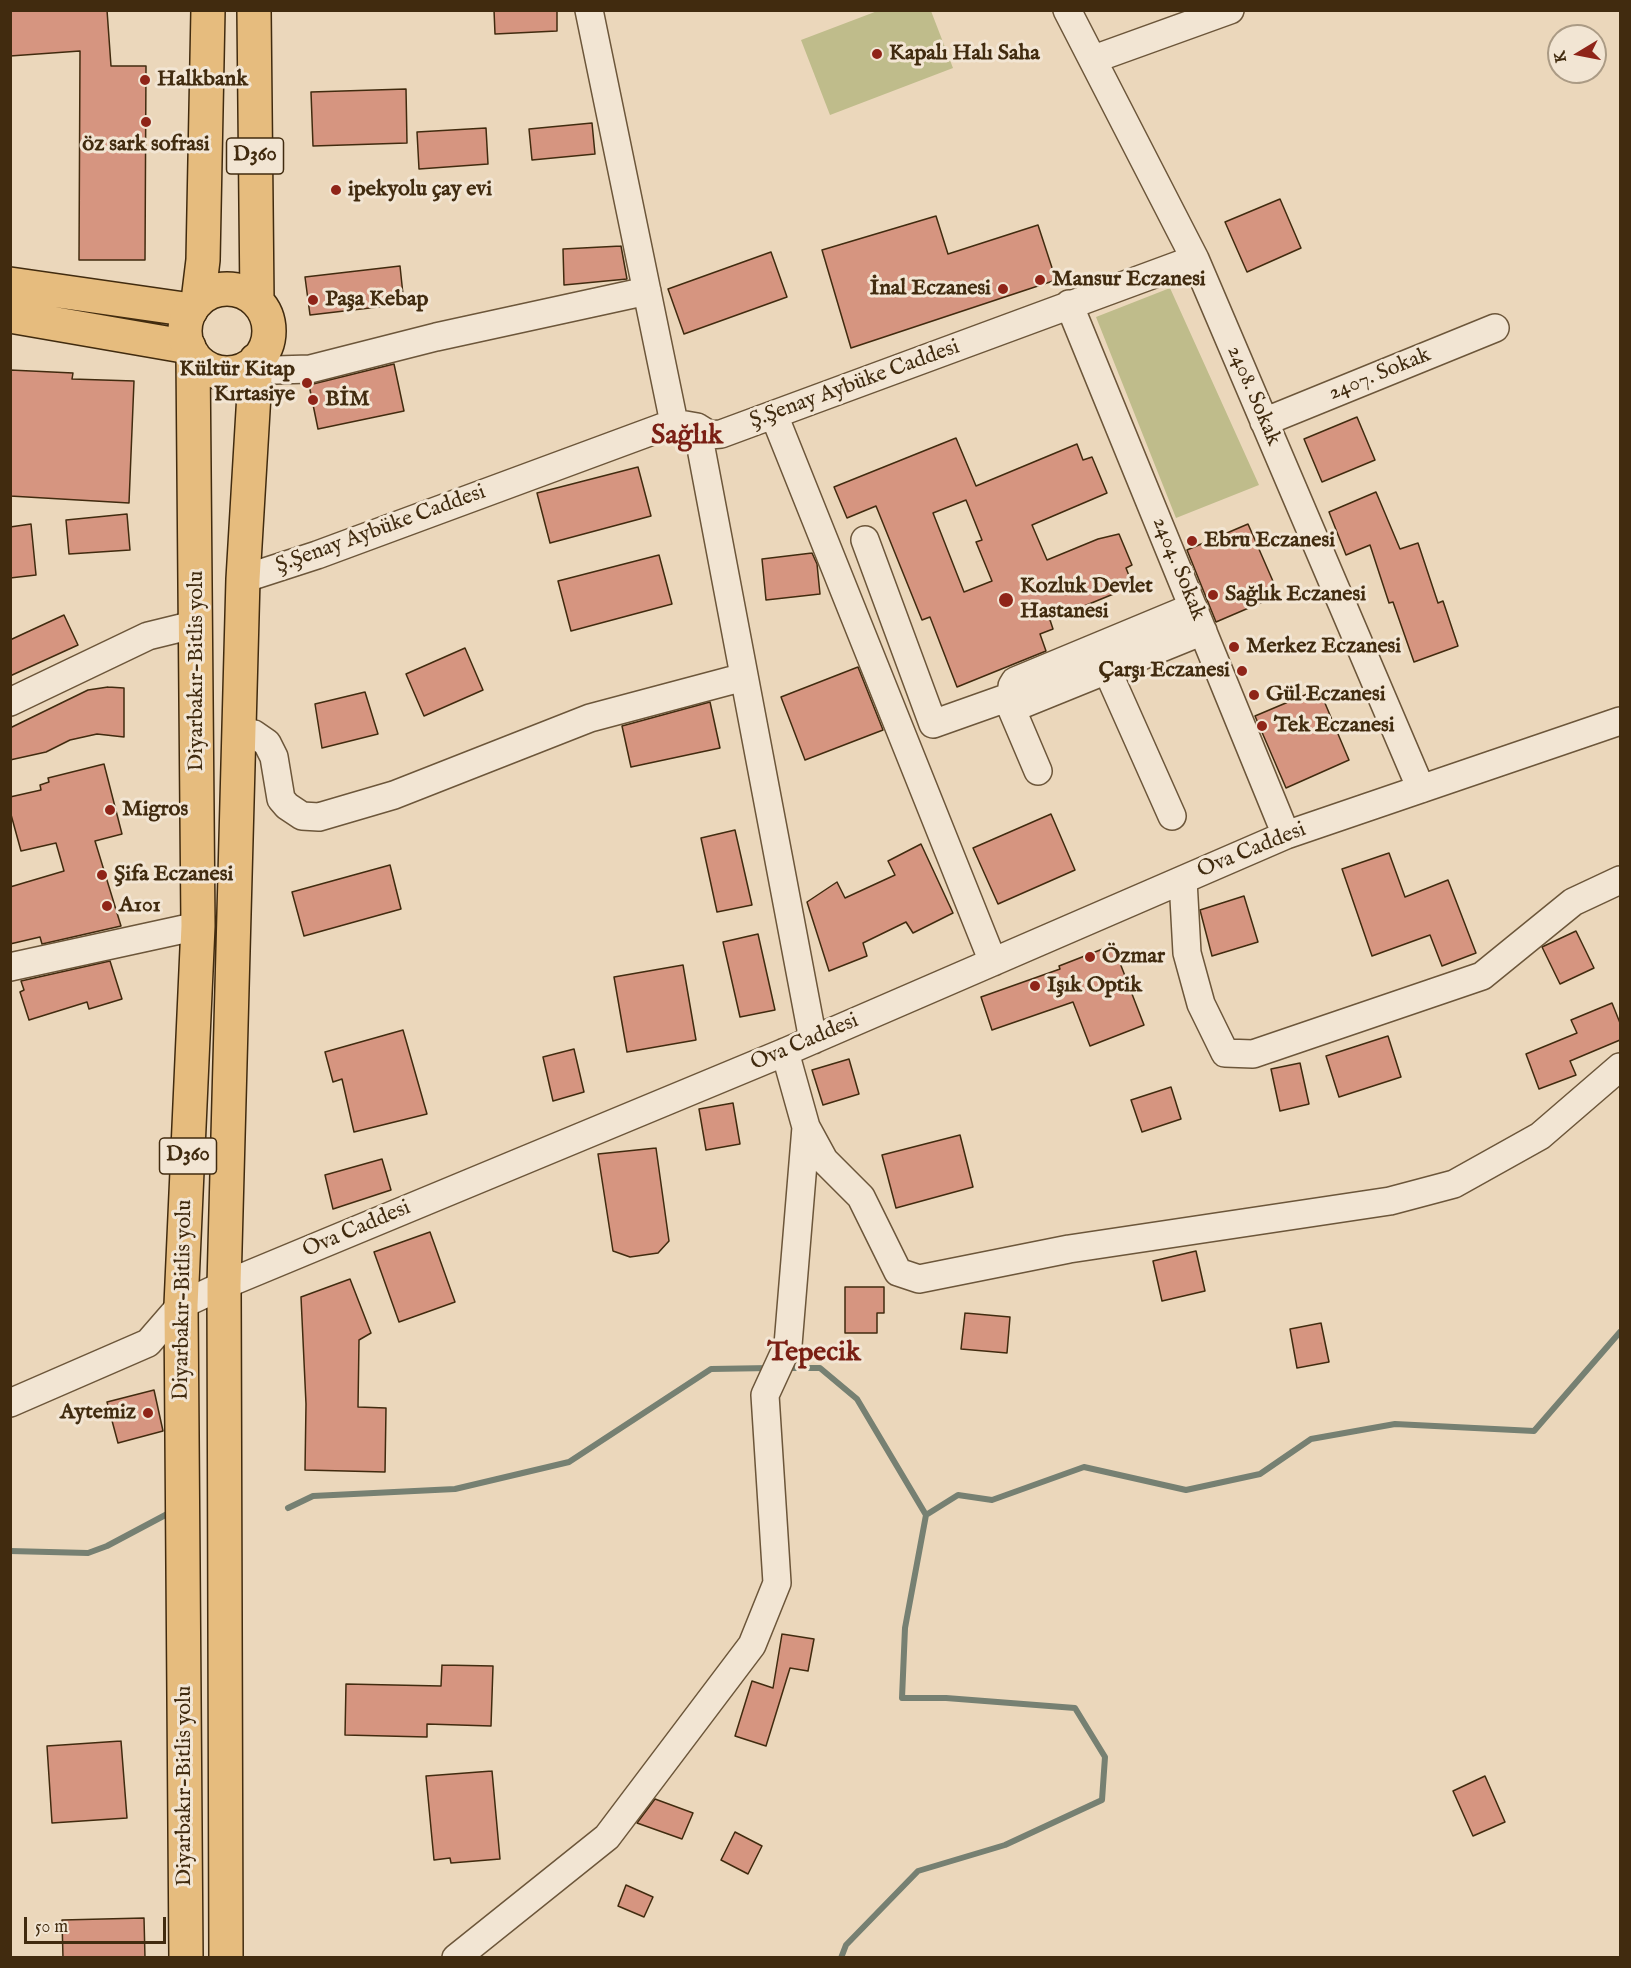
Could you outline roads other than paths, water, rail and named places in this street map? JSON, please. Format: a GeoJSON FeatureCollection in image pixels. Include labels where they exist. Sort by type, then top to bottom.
{"type":"FeatureCollection","features":[{"type":"Feature","properties":{"kind":"main road","name":"D360"},"geometry":{"type":"LineString","coordinates":[[194,306],[203,260],[208,10]]}},
{"type":"Feature","properties":{"kind":"main road","name":"D360"},"geometry":{"type":"LineString","coordinates":[[254,10],[257,302]]}},
{"type":"Feature","properties":{"kind":"main road"},"geometry":{"type":"LineString","coordinates":[[10,284],[194,306]]}},
{"type":"Feature","properties":{"kind":"main road"},"geometry":{"type":"LineString","coordinates":[[231,289],[245,293],[257,302],[265,314],[268,342],[256,360],[238,371],[224,373],[211,370],[191,351],[185,327],[194,306],[218,290],[231,289]]}},
{"type":"Feature","properties":{"kind":"main road"},"geometry":{"type":"LineString","coordinates":[[10,316],[191,351]]}},
{"type":"Feature","properties":{"kind":"main road","name":"Diyarbakır-Bitlis yolu"},"geometry":{"type":"LineString","coordinates":[[186,1958],[181,1305],[198,926],[198,624],[191,351]]}},
{"type":"Feature","properties":{"kind":"main road","name":"Diyarbakır-Bitlis yolu"},"geometry":{"type":"LineString","coordinates":[[226,1958],[224,1285],[243,579],[256,360]]}},
{"type":"Feature","properties":{"kind":"street"},"geometry":{"type":"LineString","coordinates":[[590,10],[647,291],[686,425],[744,677],[813,1040]]}},
{"type":"Feature","properties":{"kind":"street","name":"2408. Sokak"},"geometry":{"type":"LineString","coordinates":[[1067,10],[1195,259],[1421,789]]}},
{"type":"Feature","properties":{"kind":"street"},"geometry":{"type":"LineString","coordinates":[[1094,59],[1230,10]]}},
{"type":"Feature","properties":{"kind":"street","name":"Ş.Şenay Aybüke Caddesi"},"geometry":{"type":"LineString","coordinates":[[243,579],[686,425],[710,435],[721,434],[1195,259]]}},
{"type":"Feature","properties":{"kind":"street"},"geometry":{"type":"LineString","coordinates":[[256,360],[276,370],[310,369],[436,337],[647,291]]}},
{"type":"Feature","properties":{"kind":"street","name":"2404. Sokak"},"geometry":{"type":"LineString","coordinates":[[1069,304],[1286,835]]}},
{"type":"Feature","properties":{"kind":"street","name":"2407. Sokak"},"geometry":{"type":"LineString","coordinates":[[1264,422],[1495,328]]}},
{"type":"Feature","properties":{"kind":"street"},"geometry":{"type":"LineString","coordinates":[[774,415],[993,962]]}},
{"type":"Feature","properties":{"kind":"street"},"geometry":{"type":"LineString","coordinates":[[865,540],[933,724],[1010,697],[1023,704],[1107,670],[1198,619]]}},
{"type":"Feature","properties":{"kind":"street"},"geometry":{"type":"LineString","coordinates":[[1038,771],[1010,697],[1015,681],[1198,619]]}},
{"type":"Feature","properties":{"kind":"street"},"geometry":{"type":"LineString","coordinates":[[10,702],[148,636],[198,624]]}},
{"type":"Feature","properties":{"kind":"street"},"geometry":{"type":"LineString","coordinates":[[1107,670],[1172,816]]}},
{"type":"Feature","properties":{"kind":"street"},"geometry":{"type":"LineString","coordinates":[[238,732],[254,734],[267,743],[274,757],[281,799],[287,806],[302,816],[319,817],[394,795],[590,718],[744,677]]}},
{"type":"Feature","properties":{"kind":"street","name":"Ova Caddesi"},"geometry":{"type":"LineString","coordinates":[[10,1402],[148,1343],[181,1305],[224,1285],[785,1052],[1286,835],[1620,721]]}},
{"type":"Feature","properties":{"kind":"street"},"geometry":{"type":"LineString","coordinates":[[1183,880],[1187,952],[1201,1004],[1225,1053],[1253,1054],[1482,976],[1573,902],[1620,880]]}},
{"type":"Feature","properties":{"kind":"street"},"geometry":{"type":"LineString","coordinates":[[10,967],[198,926]]}},
{"type":"Feature","properties":{"kind":"street"},"geometry":{"type":"LineString","coordinates":[[785,1052],[806,1127],[824,1160],[861,1197],[898,1272],[919,1278],[1069,1249],[1390,1201],[1454,1184],[1540,1136],[1620,1067]]}},
{"type":"Feature","properties":{"kind":"street"},"geometry":{"type":"LineString","coordinates":[[456,1958],[607,1837],[752,1645],[777,1583],[765,1395],[788,1345],[806,1127]]}},
{"type":"Feature","properties":{"kind":"waterway"},"geometry":{"type":"LineString","coordinates":[[926,1515],[958,1495],[992,1500],[1084,1467],[1186,1490],[1260,1474],[1311,1439],[1395,1424],[1534,1431],[1620,1332]]}},
{"type":"Feature","properties":{"kind":"waterway"},"geometry":{"type":"LineString","coordinates":[[288,1508],[313,1496],[455,1489],[569,1462],[711,1369],[770,1368]]}},
{"type":"Feature","properties":{"kind":"waterway"},"geometry":{"type":"LineString","coordinates":[[786,1368],[820,1368],[857,1399],[926,1515],[905,1628],[902,1698],[946,1698],[1075,1708],[1105,1757],[1102,1800],[1005,1845],[918,1871],[846,1945],[841,1958]]}},
{"type":"Feature","properties":{"kind":"waterway"},"geometry":{"type":"LineString","coordinates":[[10,1551],[88,1553],[107,1546],[171,1512]]}},
{"type":"Feature","properties":{"kind":"place","name":"Kapalı Halı Saha"},"geometry":{"type":"Point","coordinates":[877,54]}},
{"type":"Feature","properties":{"kind":"place","name":"Halkbank"},"geometry":{"type":"Point","coordinates":[145,80]}},
{"type":"Feature","properties":{"kind":"place","name":"öz sark sofrasi"},"geometry":{"type":"Point","coordinates":[146,122]}},
{"type":"Feature","properties":{"kind":"place","name":"ipekyolu çay evi"},"geometry":{"type":"Point","coordinates":[336,190]}},
{"type":"Feature","properties":{"kind":"place","name":"Mansur Eczanesi"},"geometry":{"type":"Point","coordinates":[1040,280]}},
{"type":"Feature","properties":{"kind":"place","name":"İnal Eczanesi"},"geometry":{"type":"Point","coordinates":[1003,289]}},
{"type":"Feature","properties":{"kind":"place","name":"Paşa Kebap"},"geometry":{"type":"Point","coordinates":[313,300]}},
{"type":"Feature","properties":{"kind":"place","name":"Kültür Kitap Kırtasiye"},"geometry":{"type":"Point","coordinates":[307,383]}},
{"type":"Feature","properties":{"kind":"place","name":"BİM"},"geometry":{"type":"Point","coordinates":[313,400]}},
{"type":"Feature","properties":{"kind":"place","name":"Ebru Eczanesi"},"geometry":{"type":"Point","coordinates":[1192,541]}},
{"type":"Feature","properties":{"kind":"place","name":"Sağlık Eczanesi"},"geometry":{"type":"Point","coordinates":[1213,595]}},
{"type":"Feature","properties":{"kind":"place","name":"Kozluk Devlet Hastanesi"},"geometry":{"type":"Point","coordinates":[1006,600]}},
{"type":"Feature","properties":{"kind":"place","name":"Merkez Eczanesi"},"geometry":{"type":"Point","coordinates":[1234,647]}},
{"type":"Feature","properties":{"kind":"place","name":"Çarşı Eczanesi"},"geometry":{"type":"Point","coordinates":[1242,671]}},
{"type":"Feature","properties":{"kind":"place","name":"Gül Eczanesi"},"geometry":{"type":"Point","coordinates":[1254,695]}},
{"type":"Feature","properties":{"kind":"place","name":"Tek Eczanesi"},"geometry":{"type":"Point","coordinates":[1262,726]}},
{"type":"Feature","properties":{"kind":"place","name":"Migros"},"geometry":{"type":"Point","coordinates":[110,810]}},
{"type":"Feature","properties":{"kind":"place","name":"Şifa Eczanesi"},"geometry":{"type":"Point","coordinates":[102,875]}},
{"type":"Feature","properties":{"kind":"place","name":"A101"},"geometry":{"type":"Point","coordinates":[107,906]}},
{"type":"Feature","properties":{"kind":"place","name":"Özmar"},"geometry":{"type":"Point","coordinates":[1090,957]}},
{"type":"Feature","properties":{"kind":"place","name":"Işık Optik"},"geometry":{"type":"Point","coordinates":[1035,986]}},
{"type":"Feature","properties":{"kind":"place","name":"Aytemiz"},"geometry":{"type":"Point","coordinates":[148,1413]}},
{"type":"Feature","properties":{"kind":"district","name":"Sağlık"},"geometry":{"type":"Point","coordinates":[687,437]}},
{"type":"Feature","properties":{"kind":"district","name":"Tepecik"},"geometry":{"type":"Point","coordinates":[814,1354]}}]}
